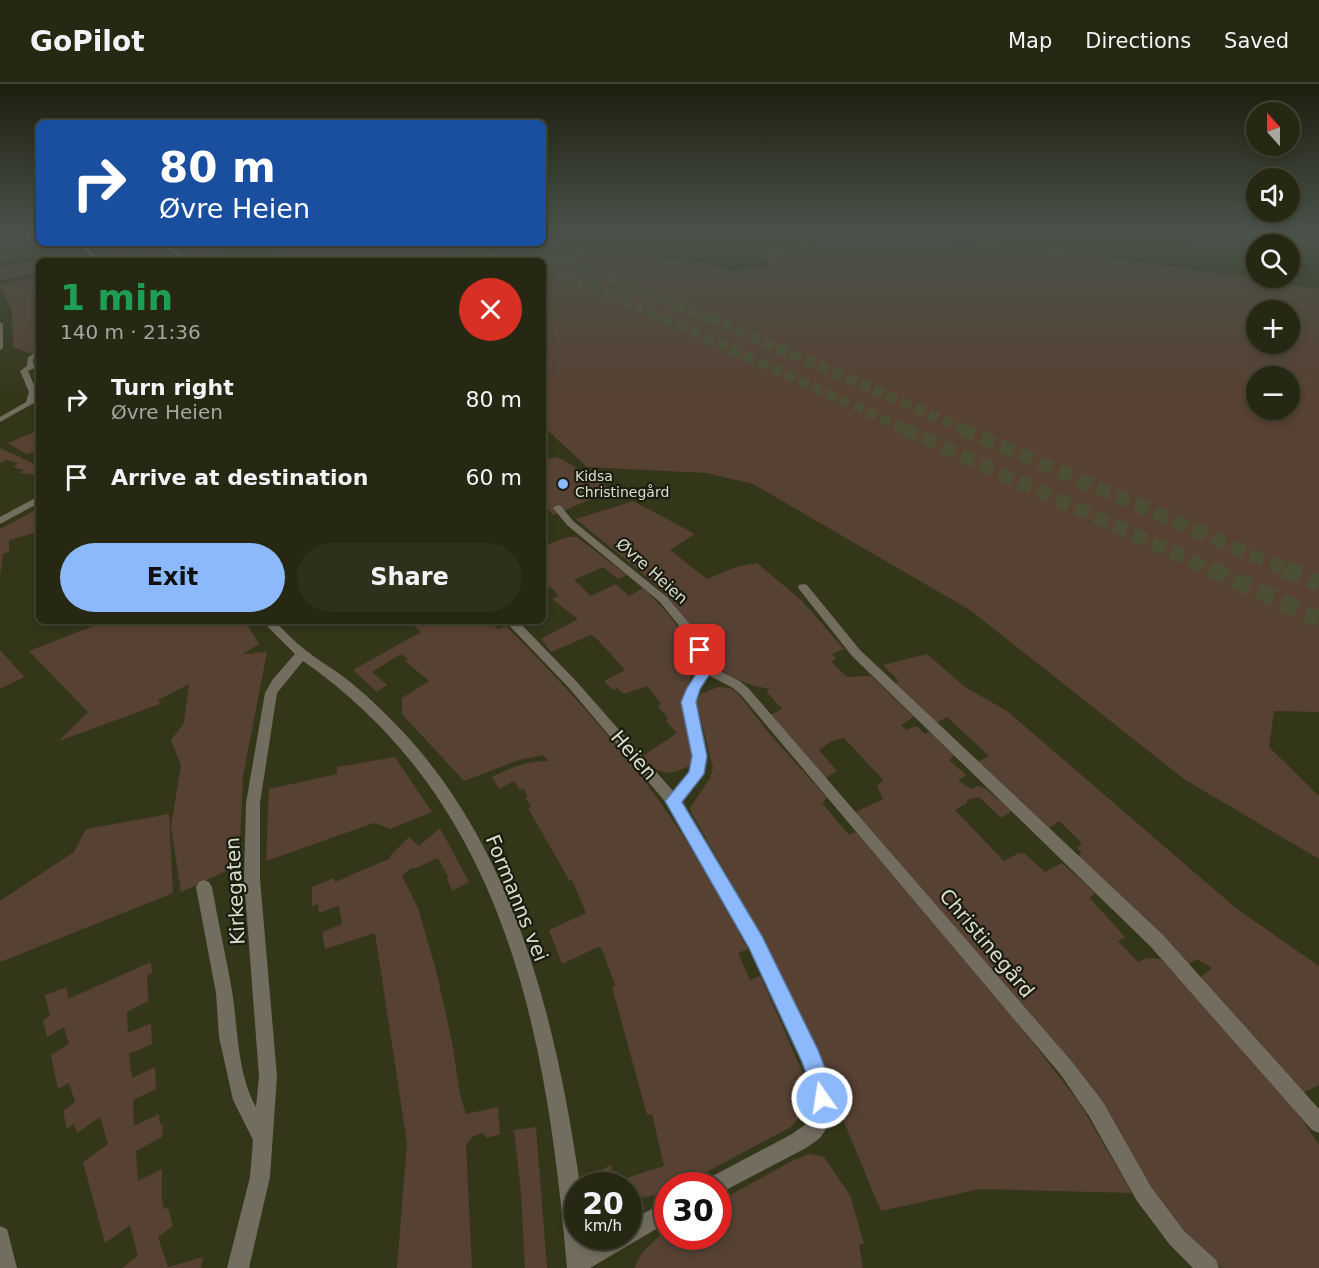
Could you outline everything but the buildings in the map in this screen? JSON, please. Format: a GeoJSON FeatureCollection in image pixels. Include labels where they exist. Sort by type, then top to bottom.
{"type":"FeatureCollection","features":[{"type":"Feature","properties":{"kind":"street"},"geometry":{"type":"LineString","coordinates":[[0,324],[0,348]]}},
{"type":"Feature","properties":{"kind":"street"},"geometry":{"type":"LineString","coordinates":[[35,365],[29,364],[30,358],[36,355]]}},
{"type":"Feature","properties":{"kind":"street"},"geometry":{"type":"LineString","coordinates":[[0,420],[25,407],[33,398],[32,387],[24,371],[35,365]]}},
{"type":"Feature","properties":{"kind":"street"},"geometry":{"type":"LineString","coordinates":[[0,521],[36,501]]}},
{"type":"Feature","properties":{"kind":"street","name":"Øvre Heien"},"geometry":{"type":"LineString","coordinates":[[558,508],[570,523],[664,600],[693,636],[706,669]]}},
{"type":"Feature","properties":{"kind":"street"},"geometry":{"type":"LineString","coordinates":[[803,587],[856,653],[1156,941],[1319,1123]]}},
{"type":"Feature","properties":{"kind":"street","name":"Formanns vei"},"geometry":{"type":"LineString","coordinates":[[271,624],[302,653],[341,681],[369,706],[419,760],[461,819],[493,883],[538,1015],[562,1131],[571,1188],[578,1266]]}},
{"type":"Feature","properties":{"kind":"street","name":"Heien"},"geometry":{"type":"LineString","coordinates":[[514,624],[567,678],[673,801],[756,942],[811,1058],[821,1084],[820,1123],[799,1142],[732,1177]]}},
{"type":"Feature","properties":{"kind":"street","name":"Kirkegaten"},"geometry":{"type":"LineString","coordinates":[[238,1268],[260,1177],[268,1076],[252,879],[254,803],[271,693],[276,682],[296,663],[302,653]]}},
{"type":"Feature","properties":{"kind":"street"},"geometry":{"type":"LineString","coordinates":[[673,801],[696,774],[700,756],[688,702],[706,669]]}},
{"type":"Feature","properties":{"kind":"street","name":"Christinegård"},"geometry":{"type":"LineString","coordinates":[[706,669],[746,692],[1067,1069],[1096,1109],[1144,1194],[1177,1238],[1208,1268]]}},
{"type":"Feature","properties":{"kind":"street","name":"Kirkegaten"},"geometry":{"type":"LineString","coordinates":[[204,887],[224,993],[228,1037],[242,1100],[263,1139]]}},
{"type":"Feature","properties":{"kind":"street"},"geometry":{"type":"LineString","coordinates":[[0,1236],[6,1268]]}},
{"type":"Feature","properties":{"kind":"street"},"geometry":{"type":"LineString","coordinates":[[578,1266],[603,1250]]}},
{"type":"Feature","properties":{"kind":"shaded area"},"geometry":{"type":"Polygon","coordinates":[[[1,287],[36,287],[36,353],[13,347],[12,311],[1,287]]]}},
{"type":"Feature","properties":{"kind":"shaded area"},"geometry":{"type":"Polygon","coordinates":[[[546,287],[1319,289],[1319,712],[1274,711],[1269,747],[1319,796],[1319,859],[1184,779],[970,610],[753,484],[707,473],[587,467],[546,429],[546,287]]]}},
{"type":"Feature","properties":{"kind":"shaded area"},"geometry":{"type":"Polygon","coordinates":[[[36,431],[36,452],[26,454],[8,443],[36,431]]]}},
{"type":"Feature","properties":{"kind":"shaded area"},"geometry":{"type":"Polygon","coordinates":[[[0,448],[36,465],[36,475],[19,473],[24,470],[13,467],[18,463],[6,460],[0,463],[0,448]]]}},
{"type":"Feature","properties":{"kind":"shaded area"},"geometry":{"type":"Polygon","coordinates":[[[558,457],[613,490],[553,515],[549,510],[546,511],[546,459],[558,457]]]}},
{"type":"Feature","properties":{"kind":"shaded area"},"geometry":{"type":"Polygon","coordinates":[[[633,501],[695,534],[670,550],[707,579],[736,567],[757,563],[802,601],[844,649],[832,654],[836,659],[831,662],[847,677],[871,676],[914,717],[901,725],[906,730],[916,726],[925,734],[930,732],[954,756],[949,760],[966,775],[958,781],[971,789],[978,786],[986,789],[1012,811],[1001,818],[979,797],[967,800],[967,803],[955,810],[1004,861],[1024,853],[1045,872],[1062,863],[1095,893],[1090,898],[1125,937],[1118,941],[1138,962],[1147,958],[1161,959],[1289,1100],[1319,1145],[1319,1268],[1222,1268],[1190,1242],[1147,1186],[1092,1088],[856,812],[883,799],[877,786],[883,780],[844,738],[832,741],[819,750],[837,771],[825,778],[770,715],[782,709],[766,691],[770,689],[748,684],[719,667],[709,657],[671,601],[637,569],[576,519],[633,501]]]}},
{"type":"Feature","properties":{"kind":"shaded area"},"geometry":{"type":"Polygon","coordinates":[[[36,510],[36,533],[9,540],[9,552],[3,554],[0,576],[0,529],[36,510]]]}},
{"type":"Feature","properties":{"kind":"shaded area"},"geometry":{"type":"Polygon","coordinates":[[[568,537],[577,537],[627,575],[618,579],[603,567],[574,580],[591,596],[616,584],[629,596],[643,588],[678,627],[689,650],[691,662],[690,678],[683,702],[684,718],[692,750],[689,766],[674,772],[663,772],[643,756],[677,733],[666,721],[668,718],[657,706],[661,704],[647,686],[624,694],[617,688],[613,690],[604,681],[625,670],[598,640],[591,635],[551,652],[541,639],[578,619],[552,599],[559,596],[551,587],[546,588],[546,545],[568,537]]]}},
{"type":"Feature","properties":{"kind":"shaded area"},"geometry":{"type":"Polygon","coordinates":[[[98,624],[247,624],[259,644],[243,654],[267,652],[243,776],[239,865],[181,892],[171,826],[181,765],[171,740],[184,723],[189,684],[158,700],[160,704],[59,741],[88,712],[29,651],[98,624]]]}},
{"type":"Feature","properties":{"kind":"shaded area"},"geometry":{"type":"Polygon","coordinates":[[[412,624],[492,624],[498,629],[506,626],[578,701],[624,754],[666,810],[748,949],[738,953],[750,980],[760,976],[808,1085],[807,1109],[791,1127],[706,1172],[654,1172],[654,1195],[642,1198],[642,1173],[664,1166],[652,1114],[647,1115],[612,987],[615,985],[602,949],[598,947],[562,964],[549,930],[586,913],[572,880],[569,880],[528,808],[531,806],[525,798],[528,796],[523,788],[520,790],[514,781],[499,789],[492,777],[520,765],[548,761],[543,755],[519,760],[464,781],[402,714],[402,698],[429,681],[405,661],[408,659],[401,654],[372,672],[387,685],[377,692],[353,670],[421,632],[412,624]]]}},
{"type":"Feature","properties":{"kind":"shaded area"},"geometry":{"type":"Polygon","coordinates":[[[0,650],[24,677],[0,689],[0,650]]]}},
{"type":"Feature","properties":{"kind":"shaded area"},"geometry":{"type":"Polygon","coordinates":[[[927,654],[965,687],[1007,711],[1237,909],[1319,966],[1319,1085],[1302,1093],[1199,978],[1212,968],[1197,959],[1187,965],[1077,857],[1082,853],[1077,848],[1082,843],[1059,821],[1049,828],[978,761],[989,756],[947,717],[936,723],[895,686],[898,680],[883,665],[927,654]]]}},
{"type":"Feature","properties":{"kind":"shaded area"},"geometry":{"type":"Polygon","coordinates":[[[718,687],[731,688],[739,695],[768,732],[827,798],[822,803],[849,835],[856,832],[1016,1021],[1079,1102],[1132,1193],[980,1189],[881,1211],[807,1033],[745,907],[690,808],[710,778],[713,768],[696,700],[701,694],[718,687]]]}},
{"type":"Feature","properties":{"kind":"shaded area"},"geometry":{"type":"Polygon","coordinates":[[[395,757],[432,812],[390,829],[374,823],[266,861],[269,789],[337,774],[337,767],[395,757]]]}},
{"type":"Feature","properties":{"kind":"shaded area"},"geometry":{"type":"Polygon","coordinates":[[[169,814],[173,893],[0,962],[0,901],[74,852],[86,829],[169,814]]]}},
{"type":"Feature","properties":{"kind":"shaded area"},"geometry":{"type":"Polygon","coordinates":[[[440,828],[469,882],[452,891],[447,879],[449,878],[438,858],[411,868],[402,876],[418,908],[436,970],[452,1042],[460,1095],[466,1114],[498,1107],[500,1134],[487,1138],[482,1133],[472,1137],[466,1145],[472,1268],[397,1268],[407,1143],[375,933],[325,949],[322,932],[342,924],[339,906],[319,913],[318,904],[312,906],[312,887],[334,878],[335,882],[391,858],[390,856],[409,837],[419,846],[440,828]]]}},
{"type":"Feature","properties":{"kind":"shaded area"},"geometry":{"type":"Polygon","coordinates":[[[151,962],[152,973],[147,975],[148,1001],[127,1012],[128,1033],[151,1023],[152,1044],[129,1054],[132,1078],[155,1067],[156,1089],[133,1100],[134,1126],[159,1114],[160,1125],[163,1124],[162,1137],[136,1151],[138,1181],[162,1169],[162,1200],[164,1209],[168,1208],[173,1226],[158,1237],[168,1267],[203,1257],[201,1268],[122,1268],[138,1256],[130,1225],[105,1243],[83,1162],[108,1144],[100,1117],[77,1133],[74,1124],[67,1129],[63,1111],[75,1102],[69,1083],[58,1089],[51,1055],[69,1044],[64,1027],[47,1037],[43,1020],[50,1016],[45,995],[67,987],[68,999],[151,962]]]}},
{"type":"Feature","properties":{"kind":"shaded area"},"geometry":{"type":"Polygon","coordinates":[[[536,1127],[547,1268],[525,1268],[521,1193],[514,1130],[536,1127]]]}},
{"type":"Feature","properties":{"kind":"shaded area"},"geometry":{"type":"Polygon","coordinates":[[[809,1154],[824,1157],[850,1195],[864,1244],[859,1244],[863,1268],[634,1268],[642,1253],[654,1241],[654,1250],[732,1250],[732,1194],[809,1154]]]}},
{"type":"Feature","properties":{"kind":"shaded area"},"geometry":{"type":"Polygon","coordinates":[[[611,1165],[612,1172],[597,1172],[611,1165]]]}},
{"type":"Feature","properties":{"kind":"tunnel"},"geometry":{"type":"LineString","coordinates":[[591,287],[666,320]]}},
{"type":"Feature","properties":{"kind":"tunnel"},"geometry":{"type":"LineString","coordinates":[[632,287],[712,320]]}},
{"type":"Feature","properties":{"kind":"tunnel"},"geometry":{"type":"LineString","coordinates":[[663,318],[907,430]]}},
{"type":"Feature","properties":{"kind":"tunnel"},"geometry":{"type":"LineString","coordinates":[[709,318],[966,430]]}},
{"type":"Feature","properties":{"kind":"tunnel"},"geometry":{"type":"LineString","coordinates":[[904,429],[1214,571]]}},
{"type":"Feature","properties":{"kind":"tunnel"},"geometry":{"type":"LineString","coordinates":[[962,429],[1289,571]]}},
{"type":"Feature","properties":{"kind":"tunnel"},"geometry":{"type":"LineString","coordinates":[[1211,569],[1319,619]]}},
{"type":"Feature","properties":{"kind":"tunnel"},"geometry":{"type":"LineString","coordinates":[[1285,569],[1319,584]]}},
{"type":"Feature","properties":{"kind":"place","name":"Kidsa Christinegård"},"geometry":{"type":"Point","coordinates":[563,484]}},
{"type":"Feature","properties":{"kind":"route"},"geometry":{"type":"LineString","coordinates":[[700,650],[706,669],[688,702],[700,756],[696,774],[673,801],[756,942],[811,1058],[821,1084],[822,1098]]}}]}
